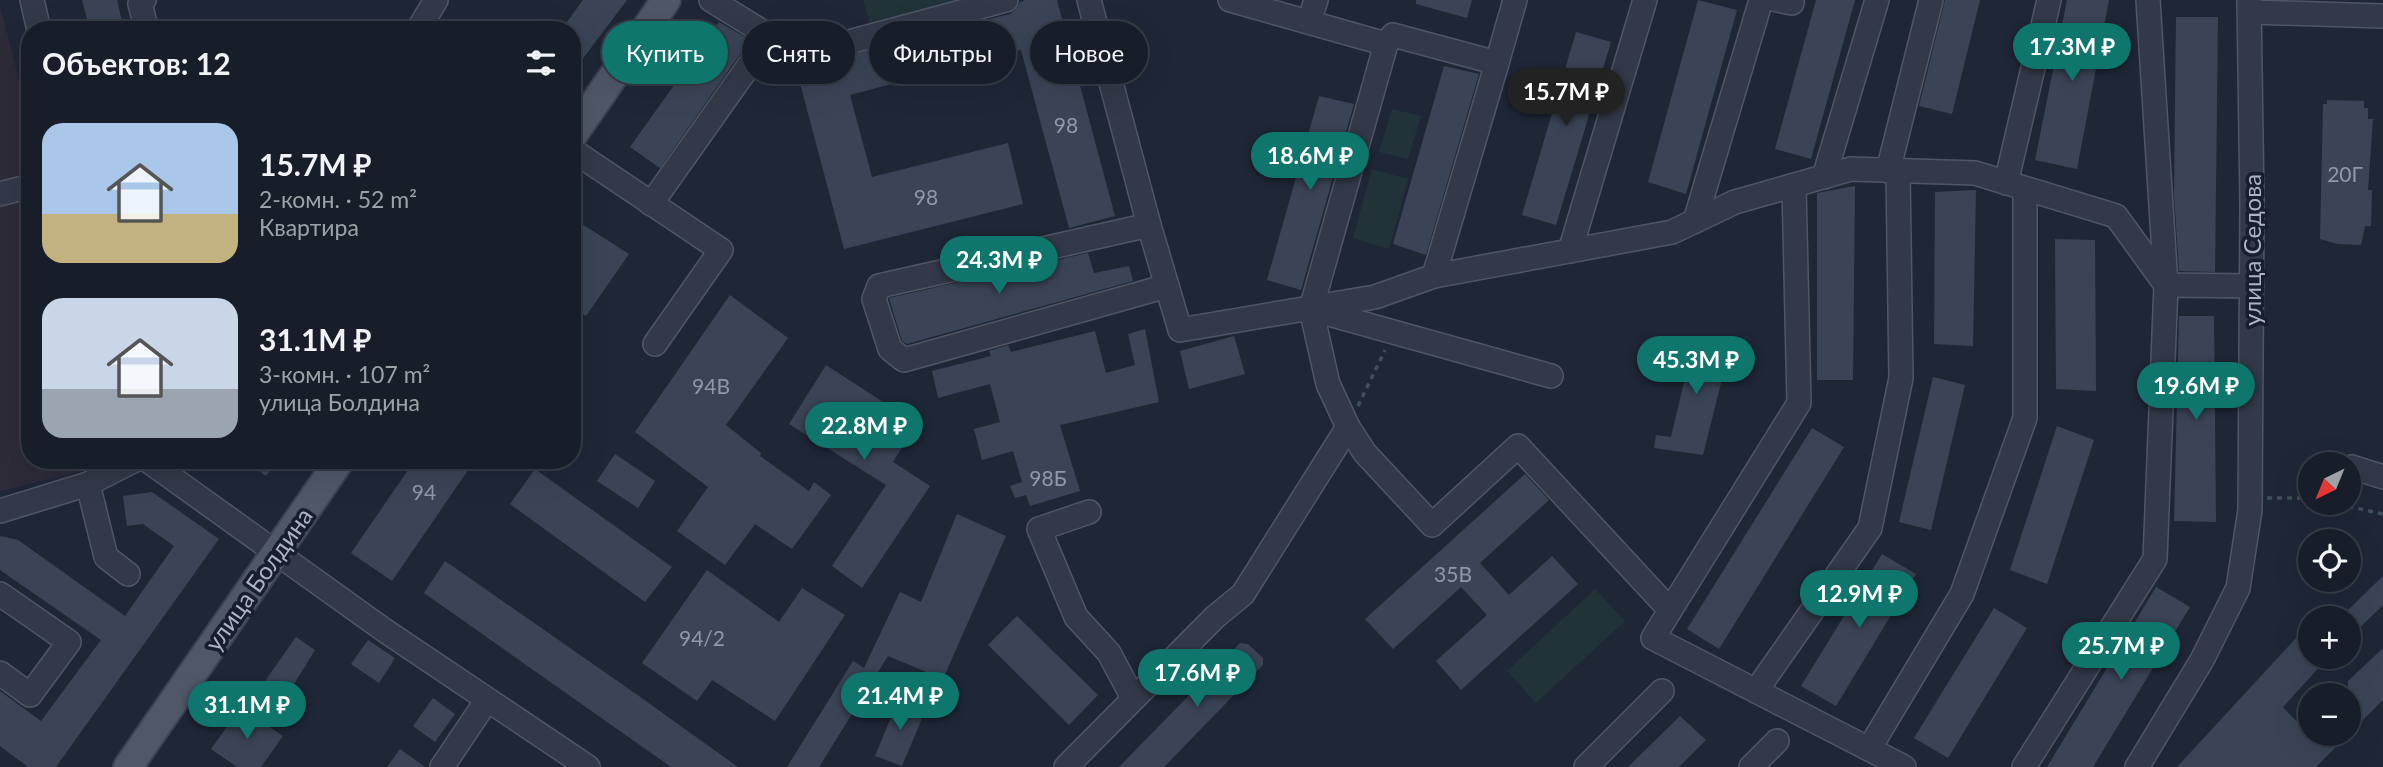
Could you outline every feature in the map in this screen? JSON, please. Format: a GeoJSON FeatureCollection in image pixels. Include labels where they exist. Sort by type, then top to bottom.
{"type":"FeatureCollection","features":[{"type":"Feature","properties":{"kind":"main road"},"geometry":{"type":"LineString","coordinates":[[581,123],[666,0]]}},
{"type":"Feature","properties":{"kind":"main road","name":"улица Болдина"},"geometry":{"type":"LineString","coordinates":[[128,767],[334,469]]}},
{"type":"Feature","properties":{"kind":"street"},"geometry":{"type":"LineString","coordinates":[[32,0],[37,21]]}},
{"type":"Feature","properties":{"kind":"street"},"geometry":{"type":"LineString","coordinates":[[144,0],[140,4],[145,21]]}},
{"type":"Feature","properties":{"kind":"street"},"geometry":{"type":"LineString","coordinates":[[423,21],[436,0]]}},
{"type":"Feature","properties":{"kind":"street"},"geometry":{"type":"LineString","coordinates":[[711,0],[745,21]]}},
{"type":"Feature","properties":{"kind":"street"},"geometry":{"type":"LineString","coordinates":[[855,40],[1006,0]]}},
{"type":"Feature","properties":{"kind":"street"},"geometry":{"type":"LineString","coordinates":[[1089,0],[1180,330],[1375,298],[1434,276],[1672,232],[1735,202],[1851,169],[1975,173],[2116,216],[2166,285]]}},
{"type":"Feature","properties":{"kind":"street"},"geometry":{"type":"LineString","coordinates":[[1230,0],[1386,44]]}},
{"type":"Feature","properties":{"kind":"street"},"geometry":{"type":"LineString","coordinates":[[1309,22],[1316,0]]}},
{"type":"Feature","properties":{"kind":"street"},"geometry":{"type":"LineString","coordinates":[[1434,276],[1515,0]]}},
{"type":"Feature","properties":{"kind":"street"},"geometry":{"type":"LineString","coordinates":[[1570,251],[1645,0]]}},
{"type":"Feature","properties":{"kind":"street"},"geometry":{"type":"LineString","coordinates":[[1695,221],[1761,0]]}},
{"type":"Feature","properties":{"kind":"street"},"geometry":{"type":"LineString","coordinates":[[1777,0],[1791,3],[1792,0]]}},
{"type":"Feature","properties":{"kind":"street"},"geometry":{"type":"LineString","coordinates":[[1824,177],[1877,0]]}},
{"type":"Feature","properties":{"kind":"street"},"geometry":{"type":"LineString","coordinates":[[1756,691],[1870,528],[1900,378],[1893,171],[1931,0]]}},
{"type":"Feature","properties":{"kind":"street"},"geometry":{"type":"LineString","coordinates":[[1869,749],[1962,594],[2025,418],[2016,186],[2049,0]]}},
{"type":"Feature","properties":{"kind":"street"},"geometry":{"type":"LineString","coordinates":[[2024,767],[2155,559],[2166,285],[2148,0]]}},
{"type":"Feature","properties":{"kind":"street"},"geometry":{"type":"LineString","coordinates":[[2250,6],[2383,16]]}},
{"type":"Feature","properties":{"kind":"street","name":"улица Седова"},"geometry":{"type":"LineString","coordinates":[[2137,767],[2202,660],[2238,588],[2250,510],[2250,6]]}},
{"type":"Feature","properties":{"kind":"street"},"geometry":{"type":"LineString","coordinates":[[1497,63],[1393,35],[1386,44],[1311,309],[1328,384],[1348,427],[1364,453],[1432,525],[1518,446],[1670,610]]}},
{"type":"Feature","properties":{"kind":"street"},"geometry":{"type":"LineString","coordinates":[[651,204],[742,76]]}},
{"type":"Feature","properties":{"kind":"street"},"geometry":{"type":"LineString","coordinates":[[581,156],[721,250],[654,344]]}},
{"type":"Feature","properties":{"kind":"street"},"geometry":{"type":"LineString","coordinates":[[1794,186],[1799,403],[1653,638],[1904,767]]}},
{"type":"Feature","properties":{"kind":"street"},"geometry":{"type":"LineString","coordinates":[[0,194],[21,188]]}},
{"type":"Feature","properties":{"kind":"street"},"geometry":{"type":"LineString","coordinates":[[1149,225],[879,286],[874,299],[890,349],[904,360],[1167,286]]}},
{"type":"Feature","properties":{"kind":"street"},"geometry":{"type":"LineString","coordinates":[[2166,285],[2252,286]]}},
{"type":"Feature","properties":{"kind":"street"},"geometry":{"type":"LineString","coordinates":[[1311,309],[1551,376]]}},
{"type":"Feature","properties":{"kind":"street"},"geometry":{"type":"LineString","coordinates":[[1066,767],[1215,617],[1243,594],[1348,427]]}},
{"type":"Feature","properties":{"kind":"street"},"geometry":{"type":"LineString","coordinates":[[0,511],[88,484],[117,469]]}},
{"type":"Feature","properties":{"kind":"street"},"geometry":{"type":"LineString","coordinates":[[160,469],[488,700],[588,767]]}},
{"type":"Feature","properties":{"kind":"street"},"geometry":{"type":"LineString","coordinates":[[2361,470],[2383,477]]}},
{"type":"Feature","properties":{"kind":"street"},"geometry":{"type":"LineString","coordinates":[[88,484],[106,557],[128,574]]}},
{"type":"Feature","properties":{"kind":"street"},"geometry":{"type":"LineString","coordinates":[[1088,512],[1039,529],[1076,617],[1109,653],[1133,698]]}},
{"type":"Feature","properties":{"kind":"street"},"geometry":{"type":"LineString","coordinates":[[0,594],[69,642],[30,695],[0,673]]}},
{"type":"Feature","properties":{"kind":"street"},"geometry":{"type":"LineString","coordinates":[[1586,767],[1662,691]]}},
{"type":"Feature","properties":{"kind":"street"},"geometry":{"type":"LineString","coordinates":[[442,767],[488,700]]}},
{"type":"Feature","properties":{"kind":"street"},"geometry":{"type":"LineString","coordinates":[[1751,767],[1777,741]]}},
{"type":"Feature","properties":{"kind":"path"},"geometry":{"type":"LineString","coordinates":[[1348,427],[1386,348]]}},
{"type":"Feature","properties":{"kind":"path"},"geometry":{"type":"LineString","coordinates":[[2250,510],[2262,498],[2298,498]]}},
{"type":"Feature","properties":{"kind":"path"},"geometry":{"type":"LineString","coordinates":[[2361,509],[2383,514]]}},
{"type":"Feature","properties":{"kind":"shaded area"},"geometry":{"type":"Polygon","coordinates":[[[863,0],[996,0],[909,21],[869,21],[863,0]]]}},
{"type":"Feature","properties":{"kind":"shaded area"},"geometry":{"type":"Polygon","coordinates":[[[0,6],[21,88],[21,469],[88,469],[0,491],[0,6]]]}},
{"type":"Feature","properties":{"kind":"shaded area"},"geometry":{"type":"Polygon","coordinates":[[[1392,109],[1421,116],[1408,159],[1379,152],[1392,109]]]}},
{"type":"Feature","properties":{"kind":"shaded area"},"geometry":{"type":"Polygon","coordinates":[[[1372,169],[1408,179],[1389,249],[1353,238],[1372,169]]]}},
{"type":"Feature","properties":{"kind":"shaded area"},"geometry":{"type":"Polygon","coordinates":[[[1595,589],[1625,621],[1536,703],[1507,671],[1595,589]]]}},
{"type":"Feature","properties":{"kind":"building"},"geometry":{"type":"Polygon","coordinates":[[[82,0],[117,0],[122,21],[88,21],[82,0]]]}},
{"type":"Feature","properties":{"kind":"building"},"geometry":{"type":"Polygon","coordinates":[[[583,0],[627,0],[611,21],[602,21],[602,33],[581,61],[581,21],[568,21],[583,0]]]}},
{"type":"Feature","properties":{"kind":"building"},"geometry":{"type":"Polygon","coordinates":[[[1057,0],[1063,21],[1030,21],[1030,83],[1021,50],[1016,51],[1016,21],[982,21],[1010,14],[1020,2],[1057,0]]]}},
{"type":"Feature","properties":{"kind":"building"},"geometry":{"type":"Polygon","coordinates":[[[1416,0],[1472,0],[1467,18],[1416,4],[1416,0]]]}},
{"type":"Feature","properties":{"kind":"building"},"geometry":{"type":"Polygon","coordinates":[[[1698,0],[1737,10],[1686,194],[1648,182],[1698,0]]]}},
{"type":"Feature","properties":{"kind":"building"},"geometry":{"type":"Polygon","coordinates":[[[1816,0],[1855,0],[1811,159],[1775,149],[1816,0]]]}},
{"type":"Feature","properties":{"kind":"building"},"geometry":{"type":"Polygon","coordinates":[[[1945,0],[1980,0],[1952,114],[1919,106],[1945,0]]]}},
{"type":"Feature","properties":{"kind":"building"},"geometry":{"type":"Polygon","coordinates":[[[2067,0],[2109,0],[2077,169],[2035,160],[2067,0]]]}},
{"type":"Feature","properties":{"kind":"building"},"geometry":{"type":"Polygon","coordinates":[[[2176,17],[2218,17],[2215,272],[2179,271],[2174,194],[2176,17]]]}},
{"type":"Feature","properties":{"kind":"building"},"geometry":{"type":"Polygon","coordinates":[[[728,27],[742,35],[742,51],[728,71],[728,27]]]}},
{"type":"Feature","properties":{"kind":"building"},"geometry":{"type":"Polygon","coordinates":[[[1576,32],[1611,42],[1556,225],[1522,215],[1576,32]]]}},
{"type":"Feature","properties":{"kind":"building"},"geometry":{"type":"Polygon","coordinates":[[[869,50],[869,84],[892,84],[850,95],[872,177],[1008,143],[1023,204],[844,249],[800,84],[855,84],[855,53],[869,50]]]}},
{"type":"Feature","properties":{"kind":"building"},"geometry":{"type":"Polygon","coordinates":[[[1444,66],[1479,74],[1426,255],[1393,244],[1444,66]]]}},
{"type":"Feature","properties":{"kind":"building"},"geometry":{"type":"Polygon","coordinates":[[[675,84],[719,84],[660,168],[630,147],[675,84]]]}},
{"type":"Feature","properties":{"kind":"building"},"geometry":{"type":"Polygon","coordinates":[[[1030,84],[1080,84],[1115,216],[1069,228],[1030,84]]]}},
{"type":"Feature","properties":{"kind":"building"},"geometry":{"type":"Polygon","coordinates":[[[1319,96],[1354,104],[1301,290],[1267,280],[1319,96]]]}},
{"type":"Feature","properties":{"kind":"building"},"geometry":{"type":"Polygon","coordinates":[[[2327,100],[2364,101],[2364,108],[2368,108],[2368,119],[2373,119],[2368,190],[2372,190],[2371,226],[2365,226],[2361,245],[2337,244],[2320,239],[2323,104],[2327,104],[2327,100]]]}},
{"type":"Feature","properties":{"kind":"building"},"geometry":{"type":"Polygon","coordinates":[[[1855,186],[1853,380],[1817,380],[1817,193],[1855,186]]]}},
{"type":"Feature","properties":{"kind":"building"},"geometry":{"type":"Polygon","coordinates":[[[1976,190],[1973,346],[1934,344],[1935,192],[1976,190]]]}},
{"type":"Feature","properties":{"kind":"building"},"geometry":{"type":"Polygon","coordinates":[[[581,226],[629,254],[586,316],[581,312],[581,226]]]}},
{"type":"Feature","properties":{"kind":"building"},"geometry":{"type":"Polygon","coordinates":[[[2055,239],[2095,240],[2096,391],[2056,389],[2055,239]]]}},
{"type":"Feature","properties":{"kind":"building"},"geometry":{"type":"Polygon","coordinates":[[[1088,253],[1094,273],[1129,266],[1133,281],[907,344],[902,341],[889,298],[1088,253]]]}},
{"type":"Feature","properties":{"kind":"building"},"geometry":{"type":"Polygon","coordinates":[[[730,295],[788,338],[726,425],[761,453],[760,456],[809,491],[814,482],[831,495],[792,549],[755,524],[725,565],[677,531],[708,487],[635,432],[730,295]]]}},
{"type":"Feature","properties":{"kind":"building"},"geometry":{"type":"Polygon","coordinates":[[[2179,316],[2214,316],[2216,522],[2174,521],[2179,316]]]}},
{"type":"Feature","properties":{"kind":"building"},"geometry":{"type":"Polygon","coordinates":[[[1145,329],[1159,402],[1060,425],[1080,491],[1030,506],[1026,495],[1015,498],[1010,486],[1022,482],[1013,451],[982,460],[974,429],[1000,422],[990,384],[938,398],[932,371],[991,356],[989,351],[1008,345],[1011,352],[1095,331],[1106,373],[1135,365],[1128,334],[1145,329]]]}},
{"type":"Feature","properties":{"kind":"building"},"geometry":{"type":"Polygon","coordinates":[[[1234,336],[1245,374],[1189,389],[1180,351],[1234,336]]]}},
{"type":"Feature","properties":{"kind":"building"},"geometry":{"type":"Polygon","coordinates":[[[1681,336],[1730,347],[1703,455],[1654,448],[1656,435],[1671,437],[1690,357],[1676,353],[1681,336]]]}},
{"type":"Feature","properties":{"kind":"building"},"geometry":{"type":"Polygon","coordinates":[[[826,365],[917,424],[893,462],[930,486],[862,588],[832,566],[886,485],[789,424],[826,365]]]}},
{"type":"Feature","properties":{"kind":"building"},"geometry":{"type":"Polygon","coordinates":[[[1933,377],[1965,385],[1931,530],[1899,522],[1933,377]]]}},
{"type":"Feature","properties":{"kind":"building"},"geometry":{"type":"Polygon","coordinates":[[[2057,426],[2094,440],[2047,584],[2010,570],[2057,426]]]}},
{"type":"Feature","properties":{"kind":"building"},"geometry":{"type":"Polygon","coordinates":[[[1812,428],[1844,447],[1719,649],[1687,629],[1812,428]]]}},
{"type":"Feature","properties":{"kind":"building"},"geometry":{"type":"Polygon","coordinates":[[[615,454],[655,481],[638,508],[597,481],[615,454]]]}},
{"type":"Feature","properties":{"kind":"building"},"geometry":{"type":"Polygon","coordinates":[[[257,469],[271,469],[266,476],[257,469]]]}},
{"type":"Feature","properties":{"kind":"building"},"geometry":{"type":"Polygon","coordinates":[[[409,469],[469,469],[392,581],[351,553],[409,469]]]}},
{"type":"Feature","properties":{"kind":"building"},"geometry":{"type":"Polygon","coordinates":[[[535,469],[672,567],[645,602],[510,504],[535,469]]]}},
{"type":"Feature","properties":{"kind":"building"},"geometry":{"type":"Polygon","coordinates":[[[1525,474],[1549,500],[1480,563],[1509,595],[1552,556],[1578,584],[1461,690],[1436,661],[1487,615],[1461,587],[1393,649],[1365,619],[1525,474]]]}},
{"type":"Feature","properties":{"kind":"building"},"geometry":{"type":"Polygon","coordinates":[[[152,492],[219,539],[56,767],[28,767],[0,746],[0,691],[41,721],[101,640],[0,570],[0,536],[18,540],[125,616],[174,546],[143,524],[127,526],[123,496],[152,492]]]}},
{"type":"Feature","properties":{"kind":"building"},"geometry":{"type":"Polygon","coordinates":[[[957,514],[1006,536],[943,679],[888,656],[819,767],[787,767],[853,661],[864,668],[900,592],[921,602],[957,514]]]}},
{"type":"Feature","properties":{"kind":"building"},"geometry":{"type":"Polygon","coordinates":[[[1882,554],[1916,574],[1836,706],[1801,686],[1882,554]]]}},
{"type":"Feature","properties":{"kind":"building"},"geometry":{"type":"Polygon","coordinates":[[[445,561],[738,767],[671,767],[424,593],[445,561]]]}},
{"type":"Feature","properties":{"kind":"building"},"geometry":{"type":"Polygon","coordinates":[[[707,570],[779,622],[802,588],[845,615],[775,721],[712,680],[697,701],[642,663],[707,570]]]}},
{"type":"Feature","properties":{"kind":"building"},"geometry":{"type":"Polygon","coordinates":[[[2383,576],[2383,605],[2361,626],[2361,606],[2352,606],[2383,576]]]}},
{"type":"Feature","properties":{"kind":"building"},"geometry":{"type":"Polygon","coordinates":[[[2156,587],[2190,607],[2093,767],[2047,767],[2156,587]]]}},
{"type":"Feature","properties":{"kind":"building"},"geometry":{"type":"Polygon","coordinates":[[[1994,608],[2027,628],[1948,758],[1914,738],[1994,608]]]}},
{"type":"Feature","properties":{"kind":"building"},"geometry":{"type":"Polygon","coordinates":[[[1017,616],[1098,695],[1069,725],[988,645],[1017,616]]]}},
{"type":"Feature","properties":{"kind":"building"},"geometry":{"type":"Polygon","coordinates":[[[296,637],[315,650],[281,705],[260,688],[296,637]]]}},
{"type":"Feature","properties":{"kind":"building"},"geometry":{"type":"Polygon","coordinates":[[[2298,638],[2298,669],[2318,669],[2305,683],[2298,683],[2298,691],[2283,707],[2298,723],[2298,746],[2337,746],[2316,767],[2177,767],[2298,638]]]}},
{"type":"Feature","properties":{"kind":"building"},"geometry":{"type":"Polygon","coordinates":[[[368,640],[395,658],[379,683],[351,664],[368,640]]]}},
{"type":"Feature","properties":{"kind":"building"},"geometry":{"type":"Polygon","coordinates":[[[1240,643],[1248,644],[1263,658],[1263,665],[1164,767],[1119,767],[1240,643]]]}},
{"type":"Feature","properties":{"kind":"building"},"geometry":{"type":"Polygon","coordinates":[[[2383,648],[2383,700],[2361,722],[2361,683],[2348,681],[2383,648]]]}},
{"type":"Feature","properties":{"kind":"building"},"geometry":{"type":"Polygon","coordinates":[[[433,698],[455,714],[435,742],[413,726],[433,698]]]}},
{"type":"Feature","properties":{"kind":"building"},"geometry":{"type":"Polygon","coordinates":[[[899,698],[926,709],[902,766],[875,756],[899,698]]]}},
{"type":"Feature","properties":{"kind":"building"},"geometry":{"type":"Polygon","coordinates":[[[241,707],[283,736],[261,767],[237,767],[211,749],[241,707]]]}},
{"type":"Feature","properties":{"kind":"building"},"geometry":{"type":"Polygon","coordinates":[[[1680,716],[1706,740],[1679,767],[1628,767],[1680,716]]]}},
{"type":"Feature","properties":{"kind":"building"},"geometry":{"type":"Polygon","coordinates":[[[400,749],[425,767],[387,767],[400,749]]]}}]}
